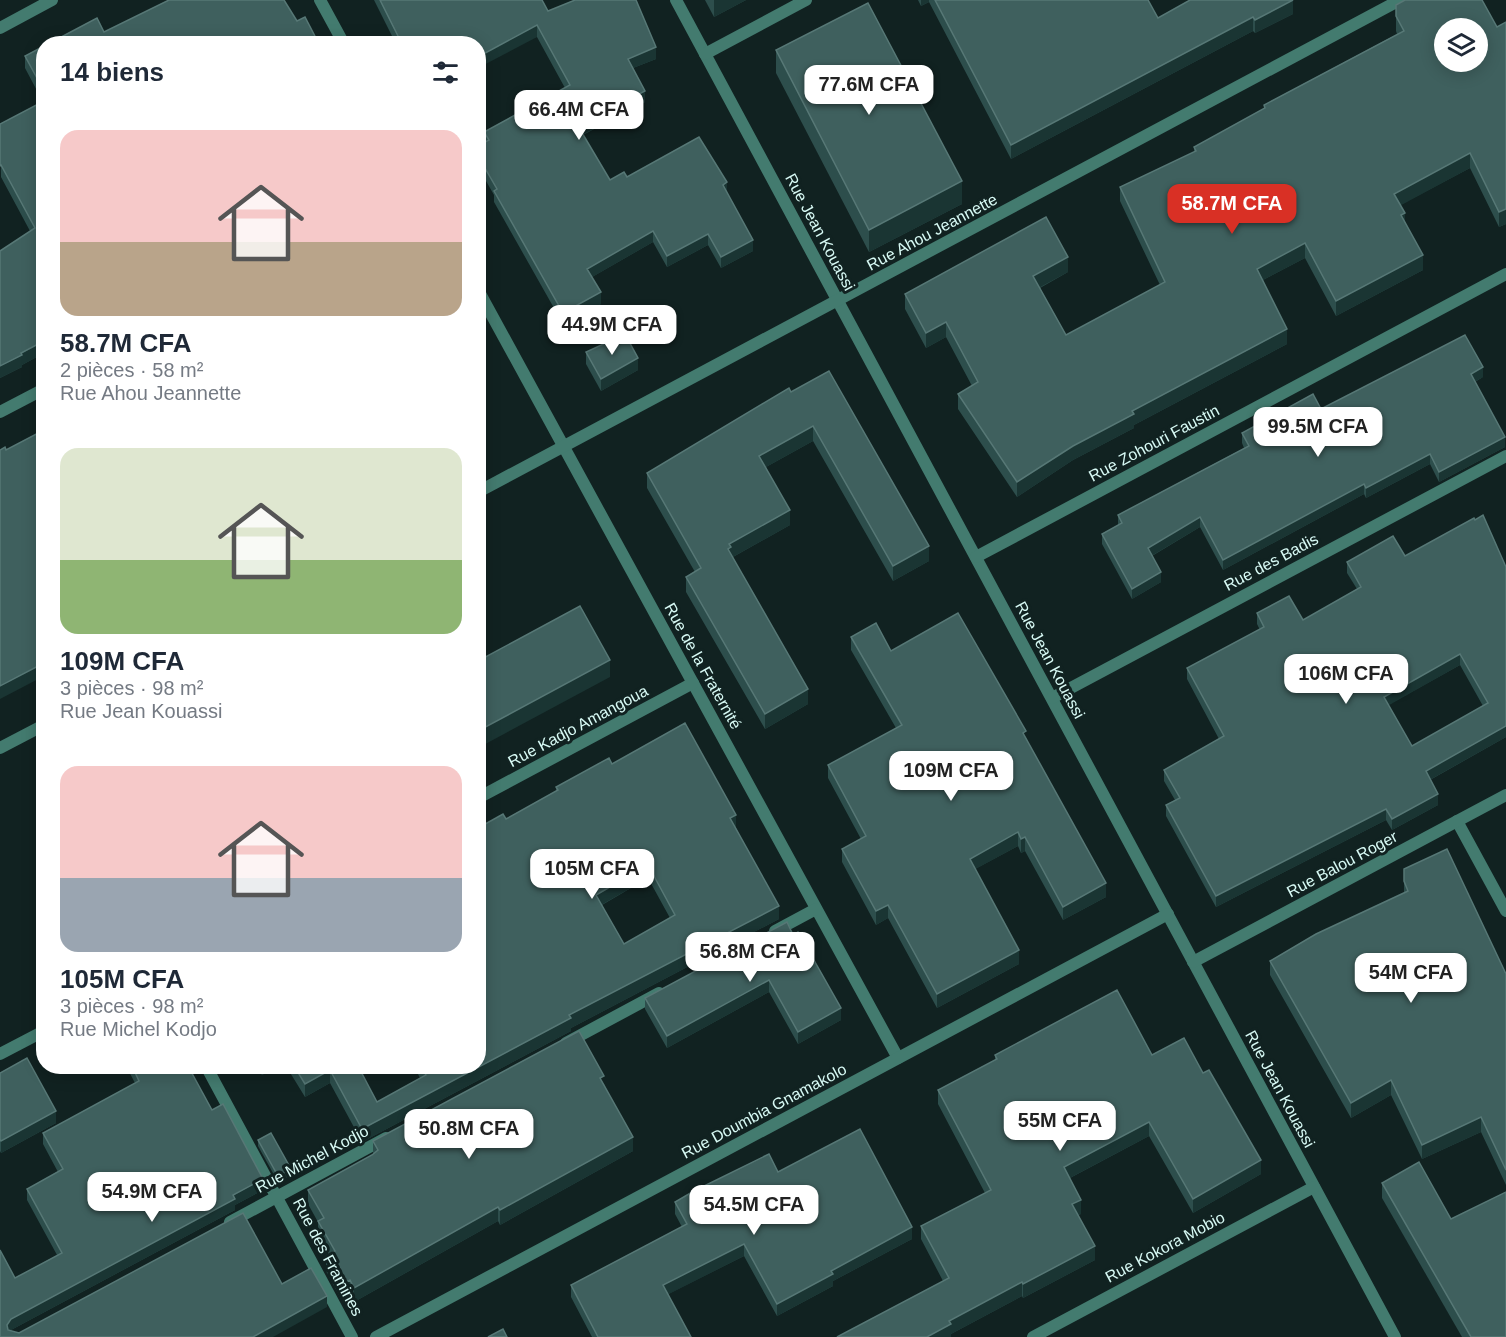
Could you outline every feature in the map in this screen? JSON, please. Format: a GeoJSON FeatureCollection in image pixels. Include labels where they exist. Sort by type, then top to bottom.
{"type":"FeatureCollection","features":[{"type":"Feature","properties":{"kind":"street"},"geometry":{"type":"LineString","coordinates":[[0,28],[52,0]]}},
{"type":"Feature","properties":{"kind":"street"},"geometry":{"type":"LineString","coordinates":[[320,0],[340,36]]}},
{"type":"Feature","properties":{"kind":"street","name":"Rue Jean Kouassi"},"geometry":{"type":"LineString","coordinates":[[676,0],[1395,1337]]}},
{"type":"Feature","properties":{"kind":"street"},"geometry":{"type":"LineString","coordinates":[[705,54],[806,0]]}},
{"type":"Feature","properties":{"kind":"street","name":"Rue Ahou Jeannette"},"geometry":{"type":"LineString","coordinates":[[486,488],[1400,0]]}},
{"type":"Feature","properties":{"kind":"street","name":"Rue Zohouri Faustin"},"geometry":{"type":"LineString","coordinates":[[976,557],[1506,274]]}},
{"type":"Feature","properties":{"kind":"street","name":"Rue de la Fraternité"},"geometry":{"type":"LineString","coordinates":[[486,305],[898,1058]]}},
{"type":"Feature","properties":{"kind":"street"},"geometry":{"type":"LineString","coordinates":[[0,412],[36,392]]}},
{"type":"Feature","properties":{"kind":"street","name":"Rue des Badis"},"geometry":{"type":"LineString","coordinates":[[1052,698],[1506,456]]}},
{"type":"Feature","properties":{"kind":"street","name":"Rue Kadjo Amangoua"},"geometry":{"type":"LineString","coordinates":[[486,794],[693,683]]}},
{"type":"Feature","properties":{"kind":"street"},"geometry":{"type":"LineString","coordinates":[[0,748],[36,729]]}},
{"type":"Feature","properties":{"kind":"street","name":"Rue Balou Roger"},"geometry":{"type":"LineString","coordinates":[[1192,962],[1506,795]]}},
{"type":"Feature","properties":{"kind":"street"},"geometry":{"type":"LineString","coordinates":[[1457,821],[1506,911]]}},
{"type":"Feature","properties":{"kind":"street"},"geometry":{"type":"LineString","coordinates":[[764,936],[816,909]]}},
{"type":"Feature","properties":{"kind":"street","name":"Rue Doumbia Gnamakolo"},"geometry":{"type":"LineString","coordinates":[[376,1337],[1168,914]]}},
{"type":"Feature","properties":{"kind":"street"},"geometry":{"type":"LineString","coordinates":[[557,1047],[671,986]]}},
{"type":"Feature","properties":{"kind":"street"},"geometry":{"type":"LineString","coordinates":[[0,1054],[36,1035]]}},
{"type":"Feature","properties":{"kind":"street","name":"Rue des Framines"},"geometry":{"type":"LineString","coordinates":[[210,1074],[352,1337]]}},
{"type":"Feature","properties":{"kind":"street","name":"Rue Michel Kodjo"},"geometry":{"type":"LineString","coordinates":[[214,1231],[401,1131]]}},
{"type":"Feature","properties":{"kind":"street","name":"Rue Kokora Mobio"},"geometry":{"type":"LineString","coordinates":[[1033,1337],[1314,1187]]}},
{"type":"Feature","properties":{"kind":"building"},"geometry":{"type":"Polygon","coordinates":[[[169,0],[284,0],[297,21],[305,17],[315,36],[63,36],[97,18],[104,32],[169,0]]]}},
{"type":"Feature","properties":{"kind":"building"},"geometry":{"type":"Polygon","coordinates":[[[380,0],[542,0],[548,11],[575,0],[636,0],[656,47],[628,59],[645,91],[578,126],[610,180],[624,172],[627,177],[699,137],[727,182],[723,185],[753,240],[721,257],[708,234],[667,256],[653,231],[587,269],[601,292],[563,313],[494,191],[497,189],[486,170],[486,142],[489,140],[486,131],[570,85],[537,25],[486,53],[486,36],[398,36],[380,0]]]}},
{"type":"Feature","properties":{"kind":"building"},"geometry":{"type":"Polygon","coordinates":[[[935,0],[1148,0],[1158,18],[1190,0],[1293,0],[1255,20],[1253,17],[1011,145],[935,0]]]}},
{"type":"Feature","properties":{"kind":"building"},"geometry":{"type":"Polygon","coordinates":[[[1405,0],[1482,0],[1497,27],[1506,22],[1506,209],[1499,212],[1470,153],[1394,194],[1405,213],[1401,215],[1423,255],[1336,301],[1305,243],[1257,269],[1287,329],[1132,411],[1134,414],[1073,446],[1017,482],[958,394],[978,382],[946,322],[926,333],[905,294],[1046,217],[1068,257],[1033,276],[1066,335],[1165,282],[1120,187],[1196,151],[1194,147],[1265,108],[1264,105],[1404,31],[1396,16],[1396,5],[1405,0]]]}},
{"type":"Feature","properties":{"kind":"building"},"geometry":{"type":"Polygon","coordinates":[[[868,3],[962,181],[869,230],[776,50],[868,3]]]}},
{"type":"Feature","properties":{"kind":"building"},"geometry":{"type":"Polygon","coordinates":[[[36,50],[36,76],[25,56],[36,50]]]}},
{"type":"Feature","properties":{"kind":"building"},"geometry":{"type":"Polygon","coordinates":[[[36,105],[36,345],[0,366],[0,251],[35,228],[0,166],[0,124],[36,105]]]}},
{"type":"Feature","properties":{"kind":"building"},"geometry":{"type":"Polygon","coordinates":[[[625,334],[638,358],[601,379],[586,352],[625,334]]]}},
{"type":"Feature","properties":{"kind":"building"},"geometry":{"type":"Polygon","coordinates":[[[1465,335],[1483,367],[1471,374],[1505,437],[1439,472],[1430,454],[1366,488],[1364,484],[1223,560],[1200,517],[1148,548],[1161,572],[1132,589],[1102,534],[1122,523],[1118,515],[1249,446],[1242,433],[1313,394],[1321,409],[1465,335]]]}},
{"type":"Feature","properties":{"kind":"building"},"geometry":{"type":"Polygon","coordinates":[[[829,371],[929,546],[893,566],[813,426],[759,456],[790,510],[729,544],[731,547],[728,549],[808,689],[765,714],[686,577],[701,568],[647,473],[789,388],[791,392],[829,371]]]}},
{"type":"Feature","properties":{"kind":"building"},"geometry":{"type":"Polygon","coordinates":[[[36,434],[36,667],[0,686],[0,450],[5,447],[6,450],[36,434]]]}},
{"type":"Feature","properties":{"kind":"building"},"geometry":{"type":"Polygon","coordinates":[[[1483,515],[1506,567],[1506,726],[1426,771],[1438,794],[1392,819],[1386,809],[1216,896],[1166,805],[1180,798],[1164,770],[1224,736],[1187,668],[1264,627],[1257,613],[1289,596],[1303,620],[1361,587],[1347,562],[1393,536],[1405,556],[1474,518],[1475,520],[1483,515]],[[1460,654],[1384,697],[1412,746],[1488,703],[1460,654]]]}},
{"type":"Feature","properties":{"kind":"building"},"geometry":{"type":"Polygon","coordinates":[[[580,606],[610,660],[486,727],[486,657],[580,606]]]}},
{"type":"Feature","properties":{"kind":"building"},"geometry":{"type":"Polygon","coordinates":[[[958,613],[1026,731],[1023,733],[1106,883],[1063,907],[1025,837],[1021,839],[1018,832],[970,859],[1019,950],[937,994],[888,905],[876,911],[842,849],[866,836],[828,765],[902,725],[851,637],[876,623],[891,651],[958,613]]]}},
{"type":"Feature","properties":{"kind":"building"},"geometry":{"type":"Polygon","coordinates":[[[685,723],[736,815],[730,818],[779,906],[569,1015],[571,1018],[486,1063],[486,824],[503,814],[506,819],[558,790],[556,787],[609,758],[612,764],[685,723]],[[648,865],[596,895],[624,944],[675,915],[648,865]]]}},
{"type":"Feature","properties":{"kind":"building"},"geometry":{"type":"Polygon","coordinates":[[[1447,849],[1506,974],[1506,1170],[1481,1117],[1422,1145],[1391,1080],[1351,1103],[1270,961],[1316,934],[1408,891],[1404,881],[1404,869],[1447,849]]]}},
{"type":"Feature","properties":{"kind":"building"},"geometry":{"type":"Polygon","coordinates":[[[787,922],[793,935],[798,932],[841,1008],[798,1032],[769,980],[667,1036],[645,998],[787,922]]]}},
{"type":"Feature","properties":{"kind":"building"},"geometry":{"type":"Polygon","coordinates":[[[1117,990],[1152,1055],[1184,1038],[1203,1073],[1209,1070],[1261,1160],[1193,1199],[1149,1122],[1064,1167],[1081,1200],[1072,1204],[1095,1246],[949,1321],[951,1324],[927,1337],[837,1337],[949,1278],[921,1226],[991,1190],[938,1090],[997,1059],[995,1055],[1117,990]]]}},
{"type":"Feature","properties":{"kind":"building"},"geometry":{"type":"Polygon","coordinates":[[[579,1031],[604,1076],[600,1078],[633,1137],[500,1210],[498,1207],[354,1288],[350,1280],[341,1285],[326,1256],[335,1251],[318,1221],[324,1218],[308,1190],[372,1155],[378,1150],[373,1141],[579,1031]]]}},
{"type":"Feature","properties":{"kind":"building"},"geometry":{"type":"Polygon","coordinates":[[[27,1058],[56,1111],[1,1141],[0,1073],[27,1058]]]}},
{"type":"Feature","properties":{"kind":"building"},"geometry":{"type":"Polygon","coordinates":[[[136,1074],[192,1074],[212,1110],[223,1104],[263,1179],[233,1195],[235,1199],[11,1319],[7,1325],[8,1330],[19,1333],[243,1213],[282,1284],[311,1268],[327,1296],[253,1337],[0,1337],[0,1250],[15,1278],[62,1253],[27,1189],[63,1169],[43,1133],[139,1081],[136,1074]]]}},
{"type":"Feature","properties":{"kind":"building"},"geometry":{"type":"Polygon","coordinates":[[[299,1074],[323,1074],[305,1084],[299,1074]]]}},
{"type":"Feature","properties":{"kind":"building"},"geometry":{"type":"Polygon","coordinates":[[[332,1074],[362,1074],[377,1102],[426,1075],[466,1074],[362,1129],[332,1074]]]}},
{"type":"Feature","properties":{"kind":"building"},"geometry":{"type":"Polygon","coordinates":[[[860,1129],[912,1227],[831,1271],[833,1274],[777,1304],[744,1244],[663,1285],[691,1337],[598,1337],[571,1285],[687,1224],[675,1202],[769,1154],[778,1172],[860,1129]]]}},
{"type":"Feature","properties":{"kind":"building"},"geometry":{"type":"Polygon","coordinates":[[[271,1133],[291,1169],[278,1176],[258,1140],[271,1133]]]}},
{"type":"Feature","properties":{"kind":"building"},"geometry":{"type":"Polygon","coordinates":[[[1419,1162],[1451,1219],[1506,1192],[1506,1337],[1471,1337],[1382,1183],[1419,1162]]]}},
{"type":"Feature","properties":{"kind":"building"},"geometry":{"type":"Polygon","coordinates":[[[503,1329],[507,1337],[488,1337],[503,1329]]]}}]}
